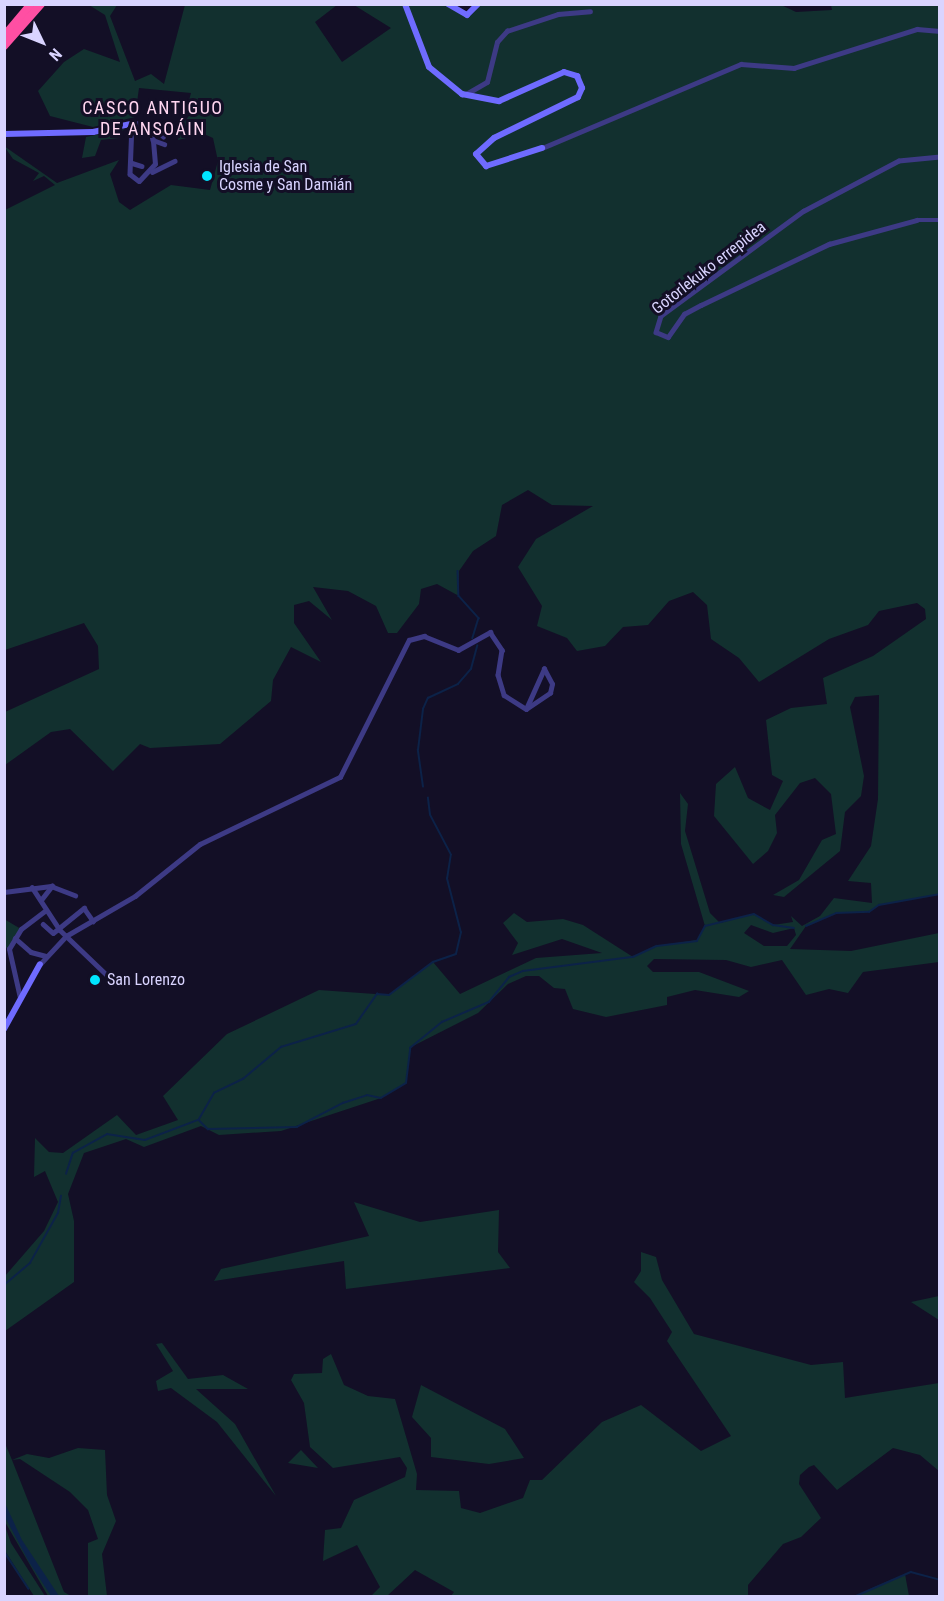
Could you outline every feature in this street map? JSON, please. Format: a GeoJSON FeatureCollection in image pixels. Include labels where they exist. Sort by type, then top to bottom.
{"type":"FeatureCollection","features":[{"type":"Feature","properties":{"kind":"highway"},"geometry":{"type":"LineString","coordinates":[[4,36],[32,4]]}},
{"type":"Feature","properties":{"kind":"highway"},"geometry":{"type":"LineString","coordinates":[[4,46],[41,4]]}},
{"type":"Feature","properties":{"kind":"street"},"geometry":{"type":"LineString","coordinates":[[405,4],[429,67],[448,87],[466,94],[499,101],[564,72],[577,76],[582,88],[578,97],[494,138],[476,154],[486,166],[542,148],[741,64],[794,68],[917,29],[939,31]]}},
{"type":"Feature","properties":{"kind":"street"},"geometry":{"type":"LineString","coordinates":[[448,4],[466,15],[478,4]]}},
{"type":"Feature","properties":{"kind":"street"},"geometry":{"type":"LineString","coordinates":[[466,94],[487,82],[497,42],[507,32],[519,24],[590,11]]}},
{"type":"Feature","properties":{"kind":"street"},"geometry":{"type":"LineString","coordinates":[[132,124],[130,174],[139,181],[152,171],[175,161]]}},
{"type":"Feature","properties":{"kind":"street"},"geometry":{"type":"LineString","coordinates":[[4,133],[14,135],[93,132],[132,124],[154,130],[163,136]]}},
{"type":"Feature","properties":{"kind":"street"},"geometry":{"type":"LineString","coordinates":[[152,171],[154,130]]}},
{"type":"Feature","properties":{"kind":"street"},"geometry":{"type":"LineString","coordinates":[[153,140],[164,144]]}},
{"type":"Feature","properties":{"kind":"street","name":"Gotorlekuko errepidea"},"geometry":{"type":"LineString","coordinates":[[939,157],[899,160],[804,211],[661,316],[656,332],[668,337],[684,314],[829,244],[916,220],[939,220]]}},
{"type":"Feature","properties":{"kind":"street"},"geometry":{"type":"LineString","coordinates":[[132,163],[142,166]]}},
{"type":"Feature","properties":{"kind":"street"},"geometry":{"type":"LineString","coordinates":[[4,1029],[40,964],[66,936],[135,896],[200,844],[340,777],[404,644],[424,636],[458,650],[490,632],[502,657],[498,675],[504,695],[526,709]]}},
{"type":"Feature","properties":{"kind":"street"},"geometry":{"type":"LineString","coordinates":[[544,669],[552,684],[550,693],[526,709],[544,669]]}},
{"type":"Feature","properties":{"kind":"street"},"geometry":{"type":"LineString","coordinates":[[41,900],[52,886]]}},
{"type":"Feature","properties":{"kind":"street"},"geometry":{"type":"LineString","coordinates":[[4,892],[52,886],[75,896]]}},
{"type":"Feature","properties":{"kind":"street"},"geometry":{"type":"LineString","coordinates":[[32,887],[45,911],[60,930],[110,978]]}},
{"type":"Feature","properties":{"kind":"street"},"geometry":{"type":"LineString","coordinates":[[43,924],[53,933],[60,930],[84,908],[93,921]]}},
{"type":"Feature","properties":{"kind":"street"},"geometry":{"type":"LineString","coordinates":[[20,998],[7,949],[15,938],[45,911]]}},
{"type":"Feature","properties":{"kind":"street"},"geometry":{"type":"LineString","coordinates":[[15,938],[31,952],[46,956]]}},
{"type":"Feature","properties":{"kind":"green space"},"geometry":{"type":"Polygon","coordinates":[[[482,4],[779,4],[796,12],[832,10],[831,5],[939,5],[939,894],[879,905],[869,912],[836,913],[806,926],[790,949],[851,951],[939,933],[939,962],[863,972],[848,993],[829,989],[806,995],[782,960],[751,967],[726,960],[654,959],[647,966],[653,972],[699,972],[749,991],[739,997],[695,990],[667,997],[667,1005],[606,1017],[573,1009],[565,989],[554,988],[539,976],[526,976],[508,984],[478,1013],[411,1047],[406,1083],[381,1098],[281,1131],[219,1135],[201,1126],[144,1147],[126,1139],[84,1153],[68,1194],[74,1221],[74,1282],[5,1331],[5,1276],[44,1231],[58,1202],[45,1171],[34,1177],[35,1138],[49,1152],[63,1153],[117,1115],[136,1135],[178,1120],[163,1096],[227,1034],[319,990],[389,995],[433,962],[460,994],[536,958],[602,953],[562,939],[512,955],[518,943],[503,923],[514,913],[527,922],[563,919],[583,925],[633,957],[657,946],[697,940],[705,926],[681,844],[680,793],[688,804],[685,831],[710,913],[720,923],[754,914],[773,925],[793,922],[791,916],[802,926],[820,916],[834,898],[872,903],[871,883],[848,881],[871,846],[878,799],[879,695],[855,697],[850,707],[864,776],[861,796],[845,812],[840,851],[784,897],[773,895],[799,880],[822,840],[836,834],[831,794],[815,778],[800,783],[775,815],[777,833],[768,851],[753,864],[714,816],[716,784],[735,767],[748,798],[770,810],[783,781],[772,775],[766,720],[791,708],[827,704],[823,678],[873,656],[926,619],[925,609],[917,603],[879,611],[868,625],[829,639],[759,682],[739,658],[711,639],[707,605],[693,592],[669,601],[648,625],[623,627],[605,646],[577,651],[567,638],[537,626],[542,606],[518,567],[536,539],[593,506],[552,505],[528,490],[502,505],[496,536],[473,551],[459,571],[459,596],[437,584],[421,589],[419,604],[397,633],[388,633],[376,606],[348,591],[313,587],[332,620],[309,601],[294,605],[294,623],[321,662],[291,647],[273,680],[271,701],[220,744],[150,748],[140,744],[113,771],[70,729],[51,732],[5,765],[5,712],[99,669],[98,646],[84,623],[5,650],[5,210],[55,185],[44,176],[33,181],[39,173],[13,159],[4,146],[57,183],[119,160],[110,174],[119,202],[130,210],[171,185],[210,190],[218,161],[213,138],[204,134],[178,140],[191,93],[139,88],[135,117],[93,127],[50,116],[38,91],[64,62],[84,49],[120,62],[105,15],[89,5],[117,5],[110,16],[135,81],[151,74],[164,84],[185,5],[337,5],[315,22],[342,62],[391,28],[354,5],[456,5],[470,16],[482,4]],[[751,925],[744,933],[764,946],[787,946],[796,935],[794,928],[773,933],[751,925]]]}},
{"type":"Feature","properties":{"kind":"green space"},"geometry":{"type":"Polygon","coordinates":[[[124,129],[119,138],[101,140],[95,156],[82,158],[86,137],[124,129]]]}},
{"type":"Feature","properties":{"kind":"green space"},"geometry":{"type":"Polygon","coordinates":[[[4,919],[21,929],[9,949],[5,947],[4,919]]]}},
{"type":"Feature","properties":{"kind":"green space"},"geometry":{"type":"Polygon","coordinates":[[[354,1202],[420,1222],[499,1210],[498,1252],[510,1268],[346,1289],[344,1261],[214,1281],[221,1269],[369,1236],[354,1202]]]}},
{"type":"Feature","properties":{"kind":"green space"},"geometry":{"type":"Polygon","coordinates":[[[641,1252],[656,1257],[662,1280],[694,1334],[811,1365],[843,1362],[845,1398],[939,1383],[939,1471],[920,1455],[893,1448],[837,1490],[814,1465],[809,1467],[800,1475],[799,1484],[821,1518],[801,1537],[783,1544],[748,1585],[748,1596],[451,1596],[454,1592],[415,1570],[387,1596],[371,1596],[380,1587],[357,1545],[323,1561],[325,1530],[341,1528],[354,1500],[405,1477],[407,1468],[400,1457],[333,1468],[310,1447],[304,1403],[291,1380],[294,1374],[322,1373],[323,1359],[331,1354],[344,1385],[368,1396],[395,1399],[417,1474],[416,1490],[459,1491],[461,1508],[480,1513],[523,1498],[530,1480],[542,1480],[602,1422],[641,1405],[701,1451],[731,1436],[667,1341],[672,1332],[650,1298],[634,1282],[641,1271],[641,1252]]]}},
{"type":"Feature","properties":{"kind":"green space"},"geometry":{"type":"Polygon","coordinates":[[[939,1296],[939,1320],[911,1302],[939,1296]]]}},
{"type":"Feature","properties":{"kind":"green space"},"geometry":{"type":"Polygon","coordinates":[[[162,1343],[188,1379],[223,1375],[248,1389],[196,1389],[235,1424],[276,1496],[217,1422],[171,1388],[158,1391],[156,1381],[173,1371],[156,1344],[162,1343]]]}},
{"type":"Feature","properties":{"kind":"green space"},"geometry":{"type":"Polygon","coordinates":[[[421,1385],[505,1429],[524,1458],[489,1464],[431,1457],[431,1438],[412,1417],[421,1385]]]}},
{"type":"Feature","properties":{"kind":"green space"},"geometry":{"type":"Polygon","coordinates":[[[4,1441],[64,1592],[71,1596],[48,1596],[5,1522],[4,1441]]]}},
{"type":"Feature","properties":{"kind":"green space"},"geometry":{"type":"Polygon","coordinates":[[[78,1448],[105,1450],[107,1495],[116,1521],[102,1554],[107,1596],[88,1596],[88,1543],[98,1539],[88,1510],[70,1492],[20,1459],[12,1460],[27,1454],[49,1458],[78,1448]]]}},
{"type":"Feature","properties":{"kind":"green space"},"geometry":{"type":"Polygon","coordinates":[[[301,1450],[318,1468],[288,1463],[301,1450]]]}},
{"type":"Feature","properties":{"kind":"green space"},"geometry":{"type":"Polygon","coordinates":[[[5,1526],[11,1543],[45,1596],[34,1596],[5,1551],[5,1526]]]}},
{"type":"Feature","properties":{"kind":"green space"},"geometry":{"type":"Polygon","coordinates":[[[905,1574],[909,1596],[856,1596],[872,1588],[905,1574]]]}},
{"type":"Feature","properties":{"kind":"water"},"geometry":{"type":"Polygon","coordinates":[[[4,1501],[22,1540],[59,1596],[51,1596],[29,1562],[6,1519],[4,1501]]]}},
{"type":"Feature","properties":{"kind":"waterway"},"geometry":{"type":"LineString","coordinates":[[458,571],[459,596],[479,618],[473,638]]}},
{"type":"Feature","properties":{"kind":"waterway"},"geometry":{"type":"LineString","coordinates":[[423,787],[418,750],[423,709],[428,698],[458,684],[471,669],[477,646]]}},
{"type":"Feature","properties":{"kind":"waterway"},"geometry":{"type":"LineString","coordinates":[[199,1119],[214,1093],[243,1079],[281,1047],[356,1024],[377,994],[389,995],[433,962],[456,954],[461,933],[447,879],[451,855],[430,815],[428,798]]}},
{"type":"Feature","properties":{"kind":"waterway"},"geometry":{"type":"LineString","coordinates":[[806,926],[836,913],[869,912],[879,905],[940,894]]}},
{"type":"Feature","properties":{"kind":"waterway"},"geometry":{"type":"LineString","coordinates":[[199,1120],[208,1129],[297,1127],[343,1103],[367,1095],[381,1098],[406,1083],[410,1048],[442,1022],[489,1002],[509,977],[523,971],[633,957],[657,946],[697,941],[705,926],[754,914],[773,925],[794,928]]}},
{"type":"Feature","properties":{"kind":"waterway"},"geometry":{"type":"LineString","coordinates":[[66,1174],[73,1153],[107,1134],[145,1140],[198,1120]]}},
{"type":"Feature","properties":{"kind":"waterway"},"geometry":{"type":"LineString","coordinates":[[4,1285],[30,1263],[58,1213],[61,1196]]}},
{"type":"Feature","properties":{"kind":"waterway"},"geometry":{"type":"LineString","coordinates":[[4,1551],[29,1589]]}},
{"type":"Feature","properties":{"kind":"waterway"},"geometry":{"type":"LineString","coordinates":[[856,1596],[911,1572],[940,1580]]}},
{"type":"Feature","properties":{"kind":"place","name":"Iglesia de San Cosme y San Damián"},"geometry":{"type":"Point","coordinates":[207,176]}},
{"type":"Feature","properties":{"kind":"place","name":"San Lorenzo"},"geometry":{"type":"Point","coordinates":[95,980]}},
{"type":"Feature","properties":{"kind":"district","name":"CASCO ANTIGUO DE ANSOÁIN"},"geometry":{"type":"Point","coordinates":[153,119]}}]}
